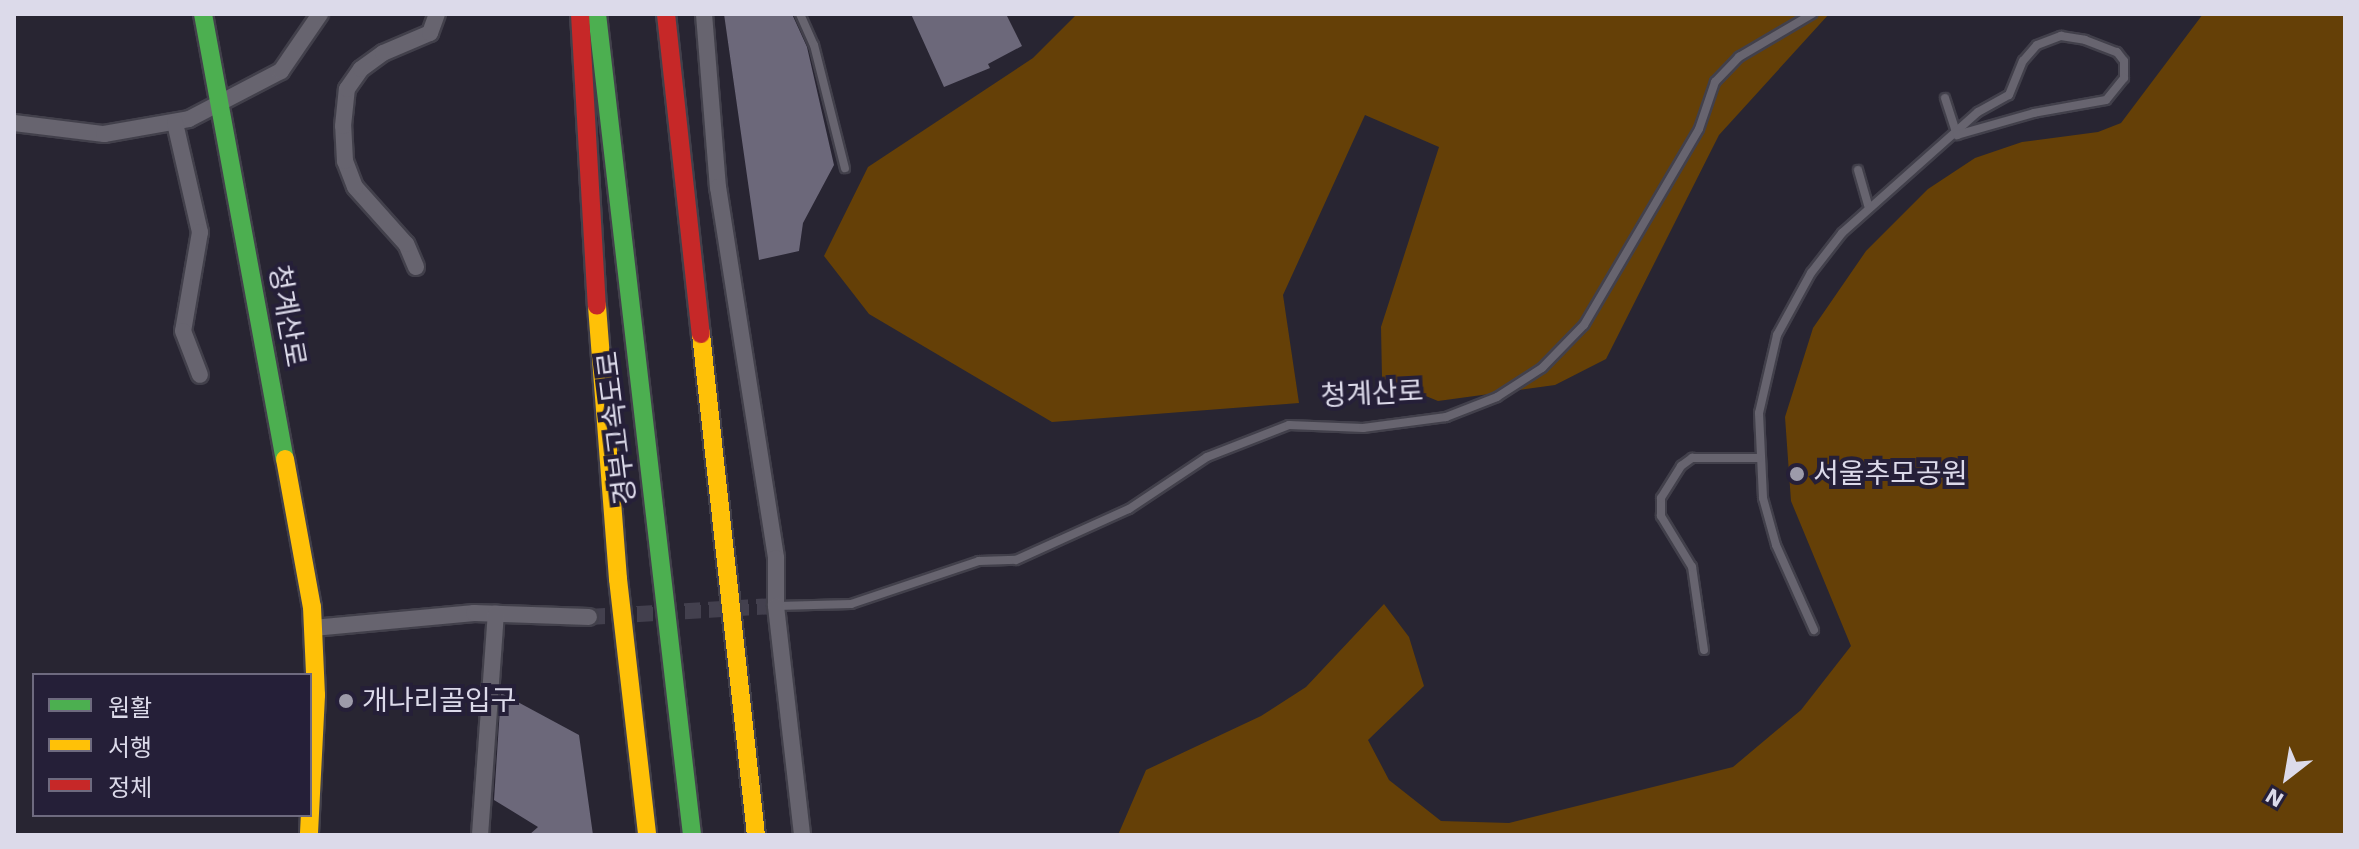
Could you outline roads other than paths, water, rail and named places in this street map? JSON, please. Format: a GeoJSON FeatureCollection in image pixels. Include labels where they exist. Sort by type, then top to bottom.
{"type":"FeatureCollection","features":[{"type":"Feature","properties":{"kind":"main road","name":"청계산로"},"geometry":{"type":"LineString","coordinates":[[203,14],[313,628],[316,710],[312,781]]}},
{"type":"Feature","properties":{"kind":"main road"},"geometry":{"type":"LineString","coordinates":[[580,14],[580,80],[625,641],[633,800],[629,835]]}},
{"type":"Feature","properties":{"kind":"main road","name":"경부고속도로"},"geometry":{"type":"LineString","coordinates":[[597,14],[692,835]]}},
{"type":"Feature","properties":{"kind":"main road"},"geometry":{"type":"LineString","coordinates":[[666,14],[756,835]]}},
{"type":"Feature","properties":{"kind":"main road"},"geometry":{"type":"LineString","coordinates":[[625,641],[647,835]]}},
{"type":"Feature","properties":{"kind":"street"},"geometry":{"type":"LineString","coordinates":[[14,123],[104,134],[175,123],[281,71],[320,14]]}},
{"type":"Feature","properties":{"kind":"street"},"geometry":{"type":"LineString","coordinates":[[416,267],[406,244],[355,187],[345,161],[343,126],[347,89],[361,69],[383,53],[430,33],[437,14]]}},
{"type":"Feature","properties":{"kind":"street"},"geometry":{"type":"LineString","coordinates":[[704,14],[718,187],[776,558],[776,606],[802,835]]}},
{"type":"Feature","properties":{"kind":"street"},"geometry":{"type":"LineString","coordinates":[[175,123],[200,232],[183,331],[200,375]]}},
{"type":"Feature","properties":{"kind":"street"},"geometry":{"type":"LineString","coordinates":[[313,628],[496,614],[589,617]]}},
{"type":"Feature","properties":{"kind":"street"},"geometry":{"type":"LineString","coordinates":[[480,835],[496,614]]}},
{"type":"Feature","properties":{"kind":"lane"},"geometry":{"type":"LineString","coordinates":[[800,14],[814,45],[845,168]]}},
{"type":"Feature","properties":{"kind":"lane","name":"청계산로"},"geometry":{"type":"LineString","coordinates":[[776,606],[851,604],[979,561],[1016,560],[1129,509],[1207,457],[1289,425],[1363,428],[1446,417],[1497,397],[1542,368],[1584,325],[1699,129],[1715,82],[1739,57],[1812,14]]}},
{"type":"Feature","properties":{"kind":"lane"},"geometry":{"type":"LineString","coordinates":[[1814,630],[1767,521],[1759,458],[1759,413],[1777,335],[1811,273],[1868,206],[1957,135],[1978,112],[2009,95],[2028,52],[2048,38],[2095,43],[2124,61],[2124,78],[2106,100],[2034,113],[1957,135]]}},
{"type":"Feature","properties":{"kind":"lane"},"geometry":{"type":"LineString","coordinates":[[1945,98],[1957,135]]}},
{"type":"Feature","properties":{"kind":"lane"},"geometry":{"type":"LineString","coordinates":[[1858,170],[1868,206]]}},
{"type":"Feature","properties":{"kind":"lane"},"geometry":{"type":"LineString","coordinates":[[1704,650],[1692,567],[1661,516],[1661,498],[1692,458],[1759,458]]}},
{"type":"Feature","properties":{"kind":"tunnel"},"geometry":{"type":"LineString","coordinates":[[589,617],[776,606]]}},
{"type":"Feature","properties":{"kind":"place","name":"서울추모공원"},"geometry":{"type":"Point","coordinates":[1797,474]}},
{"type":"Feature","properties":{"kind":"place","name":"개나리골입구"},"geometry":{"type":"Point","coordinates":[346,701]}}]}
